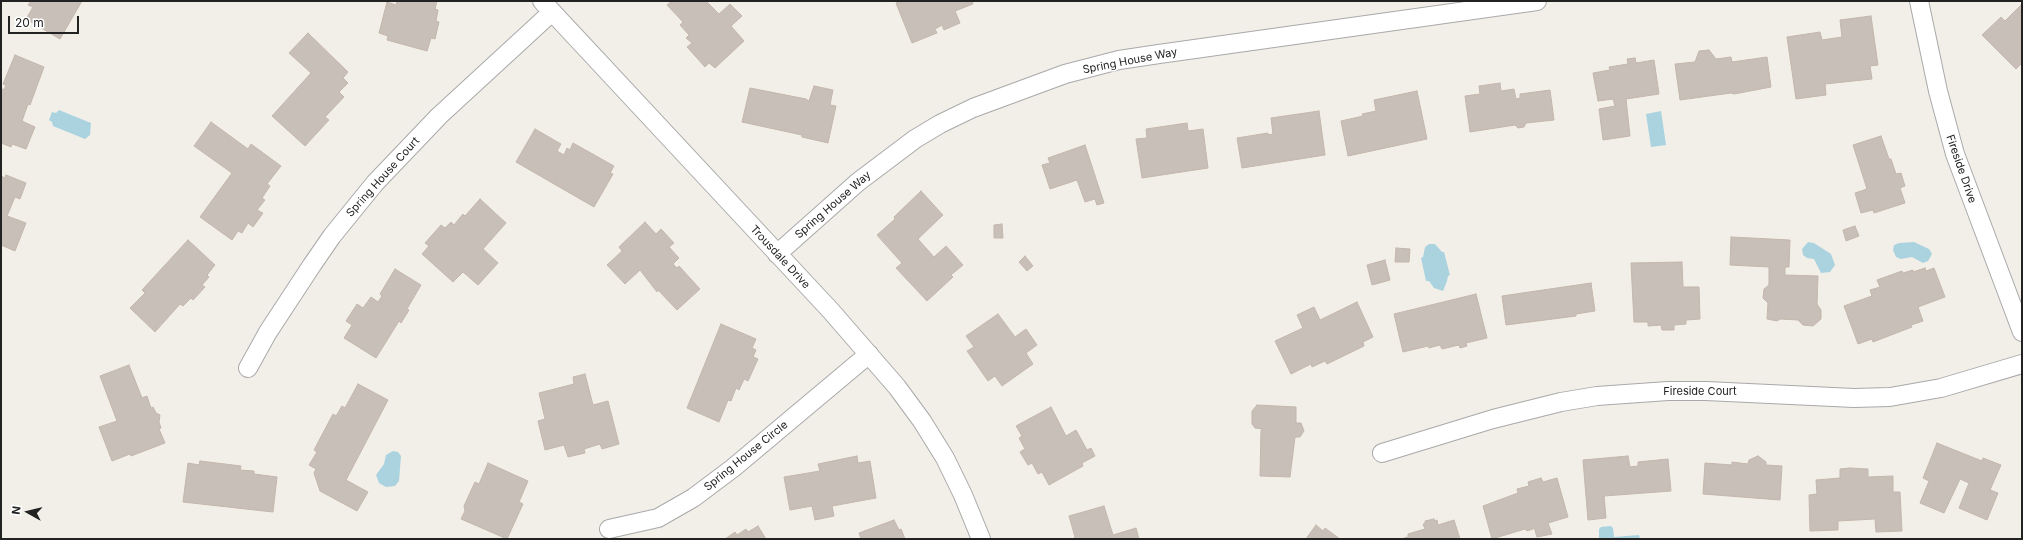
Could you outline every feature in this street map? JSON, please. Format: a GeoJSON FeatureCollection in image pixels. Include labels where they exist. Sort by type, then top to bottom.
{"type":"FeatureCollection","features":[{"type":"Feature","properties":{"kind":"street","name":"Spring House Way"},"geometry":{"type":"LineString","coordinates":[[777,254],[858,182],[915,139],[940,124],[973,108],[1065,74],[1119,60],[1490,5],[1537,1]]}},
{"type":"Feature","properties":{"kind":"street","name":"Fireside Drive"},"geometry":{"type":"LineString","coordinates":[[1919,1],[1938,91],[1953,147],[2022,332]]}},
{"type":"Feature","properties":{"kind":"street","name":"Trousdale Drive"},"geometry":{"type":"LineString","coordinates":[[547,6],[869,354],[913,407],[933,439],[960,488],[981,539]]}},
{"type":"Feature","properties":{"kind":"street","name":"Spring House Court"},"geometry":{"type":"LineString","coordinates":[[248,368],[268,332],[312,265],[332,236],[375,183],[547,6]]}},
{"type":"Feature","properties":{"kind":"street","name":"Spring House Circle"},"geometry":{"type":"LineString","coordinates":[[608,529],[658,518],[693,498],[748,456],[869,354]]}},
{"type":"Feature","properties":{"kind":"street","name":"Fireside Court"},"geometry":{"type":"LineString","coordinates":[[1382,453],[1493,418],[1561,402],[1597,396],[1668,391],[1706,391],[1854,398],[1890,397],[1941,388],[2022,364]]}},
{"type":"Feature","properties":{"kind":"water"},"geometry":{"type":"Polygon","coordinates":[[[59,110],[91,123],[90,135],[85,139],[53,126],[52,122],[49,120],[52,112],[56,113],[59,110]]]}},
{"type":"Feature","properties":{"kind":"water"},"geometry":{"type":"Polygon","coordinates":[[[1661,111],[1666,145],[1651,147],[1646,114],[1661,111]]]}},
{"type":"Feature","properties":{"kind":"water"},"geometry":{"type":"Polygon","coordinates":[[[1808,242],[1814,243],[1831,254],[1835,265],[1830,272],[1821,273],[1814,259],[1807,258],[1803,255],[1802,249],[1808,242]]]}},
{"type":"Feature","properties":{"kind":"water"},"geometry":{"type":"Polygon","coordinates":[[[1914,242],[1929,249],[1932,254],[1928,261],[1923,263],[1912,257],[1901,259],[1896,257],[1893,250],[1894,245],[1899,243],[1914,242]]]}},
{"type":"Feature","properties":{"kind":"water"},"geometry":{"type":"Polygon","coordinates":[[[1429,244],[1435,244],[1442,252],[1444,252],[1450,275],[1448,276],[1443,291],[1434,288],[1429,281],[1426,281],[1421,258],[1423,257],[1425,247],[1429,244]]]}},
{"type":"Feature","properties":{"kind":"water"},"geometry":{"type":"Polygon","coordinates":[[[393,451],[398,452],[401,456],[399,481],[395,486],[386,487],[379,483],[376,475],[384,464],[386,455],[393,451]]]}},
{"type":"Feature","properties":{"kind":"water"},"geometry":{"type":"Polygon","coordinates":[[[1611,526],[1613,528],[1614,537],[1639,535],[1640,539],[1599,539],[1599,529],[1601,527],[1611,526]]]}},
{"type":"Feature","properties":{"kind":"building"},"geometry":{"type":"Polygon","coordinates":[[[31,1],[82,1],[60,39],[26,19],[33,7],[28,5],[31,1]]]}},
{"type":"Feature","properties":{"kind":"building"},"geometry":{"type":"Polygon","coordinates":[[[397,1],[437,1],[435,9],[438,10],[436,21],[439,22],[435,39],[431,38],[427,51],[387,40],[388,36],[379,33],[387,2],[396,5],[397,1]]]}},
{"type":"Feature","properties":{"kind":"building"},"geometry":{"type":"Polygon","coordinates":[[[672,1],[706,1],[719,14],[730,4],[742,16],[731,26],[744,41],[715,68],[709,63],[705,67],[687,47],[692,43],[686,38],[689,35],[680,25],[683,22],[667,5],[672,1]]]}},
{"type":"Feature","properties":{"kind":"building"},"geometry":{"type":"Polygon","coordinates":[[[902,1],[972,1],[973,4],[955,11],[960,23],[944,30],[942,25],[935,29],[937,33],[912,43],[896,3],[902,1]]]}},
{"type":"Feature","properties":{"kind":"building"},"geometry":{"type":"Polygon","coordinates":[[[2022,4],[2022,63],[2016,69],[1982,35],[2001,17],[2005,21],[2022,4]]]}},
{"type":"Feature","properties":{"kind":"building"},"geometry":{"type":"Polygon","coordinates":[[[1871,16],[1878,65],[1870,66],[1872,79],[1825,84],[1826,95],[1796,99],[1787,37],[1820,32],[1822,40],[1842,37],[1840,20],[1871,16]]]}},
{"type":"Feature","properties":{"kind":"building"},"geometry":{"type":"Polygon","coordinates":[[[308,33],[348,72],[343,78],[348,83],[339,92],[344,97],[325,117],[329,120],[305,146],[272,116],[311,73],[289,53],[308,33]]]}},
{"type":"Feature","properties":{"kind":"building"},"geometry":{"type":"Polygon","coordinates":[[[1709,50],[1716,59],[1731,57],[1732,62],[1767,57],[1771,87],[1734,94],[1731,93],[1680,100],[1675,64],[1695,62],[1699,51],[1709,50]]]}},
{"type":"Feature","properties":{"kind":"building"},"geometry":{"type":"Polygon","coordinates":[[[15,55],[44,67],[30,105],[28,104],[22,121],[35,127],[26,149],[12,144],[11,147],[1,143],[1,88],[4,90],[6,85],[3,84],[15,55]]]}},
{"type":"Feature","properties":{"kind":"building"},"geometry":{"type":"Polygon","coordinates":[[[1635,58],[1636,63],[1654,60],[1659,94],[1626,99],[1630,136],[1603,140],[1599,109],[1615,106],[1613,99],[1598,101],[1593,73],[1610,70],[1609,67],[1628,64],[1627,59],[1635,58]]]}},
{"type":"Feature","properties":{"kind":"building"},"geometry":{"type":"Polygon","coordinates":[[[1500,83],[1501,91],[1514,89],[1516,99],[1520,98],[1520,94],[1550,90],[1554,120],[1526,123],[1524,127],[1518,128],[1515,125],[1470,132],[1465,96],[1480,94],[1479,86],[1500,83]]]}},
{"type":"Feature","properties":{"kind":"building"},"geometry":{"type":"Polygon","coordinates":[[[814,86],[833,90],[830,105],[836,106],[828,143],[802,137],[802,135],[742,122],[750,88],[806,99],[809,101],[814,86]]]}},
{"type":"Feature","properties":{"kind":"building"},"geometry":{"type":"Polygon","coordinates":[[[1417,91],[1427,139],[1348,156],[1341,121],[1363,116],[1362,114],[1376,111],[1374,100],[1417,91]]]}},
{"type":"Feature","properties":{"kind":"building"},"geometry":{"type":"Polygon","coordinates":[[[1319,111],[1325,155],[1242,168],[1237,138],[1268,133],[1268,135],[1273,134],[1271,118],[1319,111]]]}},
{"type":"Feature","properties":{"kind":"building"},"geometry":{"type":"Polygon","coordinates":[[[211,122],[248,149],[251,144],[281,166],[267,184],[270,186],[262,198],[265,200],[257,210],[263,213],[253,227],[248,223],[242,233],[238,231],[232,240],[200,217],[232,173],[194,146],[211,122]]]}},
{"type":"Feature","properties":{"kind":"building"},"geometry":{"type":"Polygon","coordinates":[[[1187,123],[1188,131],[1203,129],[1208,168],[1142,178],[1136,139],[1147,138],[1146,129],[1187,123]]]}},
{"type":"Feature","properties":{"kind":"building"},"geometry":{"type":"Polygon","coordinates":[[[535,129],[561,144],[557,151],[564,155],[567,148],[570,150],[573,143],[614,166],[610,173],[613,174],[594,207],[516,162],[535,129]]]}},
{"type":"Feature","properties":{"kind":"building"},"geometry":{"type":"Polygon","coordinates":[[[1881,136],[1896,174],[1901,173],[1905,186],[1900,188],[1905,203],[1874,213],[1873,210],[1861,213],[1855,193],[1867,189],[1853,145],[1881,136]]]}},
{"type":"Feature","properties":{"kind":"building"},"geometry":{"type":"Polygon","coordinates":[[[1085,145],[1104,203],[1097,205],[1095,199],[1085,202],[1077,180],[1050,189],[1042,165],[1050,163],[1048,158],[1085,145]]]}},
{"type":"Feature","properties":{"kind":"building"},"geometry":{"type":"Polygon","coordinates":[[[6,175],[26,183],[20,199],[15,197],[7,216],[26,223],[15,251],[1,245],[1,176],[5,178],[6,175]]]}},
{"type":"Feature","properties":{"kind":"building"},"geometry":{"type":"Polygon","coordinates":[[[921,191],[943,215],[918,239],[934,257],[946,246],[963,265],[951,275],[953,277],[927,301],[896,268],[902,263],[877,235],[895,219],[894,217],[921,191]]]}},
{"type":"Feature","properties":{"kind":"building"},"geometry":{"type":"Polygon","coordinates":[[[480,199],[506,223],[483,249],[498,263],[478,285],[463,272],[453,282],[422,254],[429,246],[425,243],[441,225],[445,228],[451,222],[454,225],[463,214],[465,216],[480,199]]]}},
{"type":"Feature","properties":{"kind":"building"},"geometry":{"type":"Polygon","coordinates":[[[645,222],[656,234],[661,229],[674,243],[669,247],[679,258],[673,264],[677,268],[679,266],[700,289],[677,310],[658,290],[657,292],[640,270],[625,284],[607,265],[622,251],[619,247],[645,222]]]}},
{"type":"Feature","properties":{"kind":"building"},"geometry":{"type":"Polygon","coordinates":[[[1002,224],[1003,238],[994,238],[994,225],[1002,224]]]}},
{"type":"Feature","properties":{"kind":"building"},"geometry":{"type":"Polygon","coordinates":[[[1855,226],[1859,236],[1846,241],[1843,230],[1855,226]]]}},
{"type":"Feature","properties":{"kind":"building"},"geometry":{"type":"Polygon","coordinates":[[[1731,237],[1790,240],[1789,267],[1785,267],[1785,275],[1818,276],[1817,304],[1821,310],[1821,319],[1813,326],[1803,325],[1798,320],[1780,319],[1777,321],[1767,319],[1768,303],[1763,298],[1764,289],[1769,285],[1769,267],[1730,265],[1731,237]]]}},
{"type":"Feature","properties":{"kind":"building"},"geometry":{"type":"Polygon","coordinates":[[[188,240],[215,265],[207,275],[209,277],[202,285],[205,287],[193,300],[191,298],[183,306],[180,304],[155,332],[130,308],[145,293],[142,290],[188,240]]]}},
{"type":"Feature","properties":{"kind":"building"},"geometry":{"type":"Polygon","coordinates":[[[1396,248],[1410,249],[1409,262],[1395,262],[1396,248]]]}},
{"type":"Feature","properties":{"kind":"building"},"geometry":{"type":"Polygon","coordinates":[[[1025,256],[1033,266],[1027,271],[1019,262],[1025,256]]]}},
{"type":"Feature","properties":{"kind":"building"},"geometry":{"type":"Polygon","coordinates":[[[1385,260],[1390,280],[1372,285],[1367,265],[1385,260]]]}},
{"type":"Feature","properties":{"kind":"building"},"geometry":{"type":"Polygon","coordinates":[[[1682,262],[1683,287],[1699,287],[1700,319],[1686,320],[1686,324],[1674,325],[1674,330],[1662,330],[1661,325],[1648,326],[1648,322],[1634,322],[1631,263],[1682,262]]]}},
{"type":"Feature","properties":{"kind":"building"},"geometry":{"type":"Polygon","coordinates":[[[1925,268],[1926,271],[1934,268],[1945,297],[1918,307],[1923,321],[1911,325],[1912,327],[1873,342],[1872,339],[1858,344],[1844,306],[1872,296],[1870,290],[1880,287],[1877,280],[1902,271],[1903,273],[1913,270],[1913,272],[1925,268]]]}},
{"type":"Feature","properties":{"kind":"building"},"geometry":{"type":"Polygon","coordinates":[[[395,269],[421,285],[407,309],[409,310],[401,323],[399,321],[376,358],[344,338],[352,325],[346,321],[357,304],[363,308],[371,297],[378,302],[382,296],[380,294],[395,269]]]}},
{"type":"Feature","properties":{"kind":"building"},"geometry":{"type":"Polygon","coordinates":[[[1591,283],[1595,311],[1576,314],[1576,316],[1506,325],[1502,296],[1591,283]]]}},
{"type":"Feature","properties":{"kind":"building"},"geometry":{"type":"Polygon","coordinates":[[[1476,294],[1487,338],[1466,343],[1467,346],[1460,348],[1459,345],[1442,349],[1440,345],[1429,348],[1428,346],[1403,352],[1394,314],[1476,294]]]}},
{"type":"Feature","properties":{"kind":"building"},"geometry":{"type":"Polygon","coordinates":[[[1357,302],[1373,337],[1363,342],[1364,346],[1327,364],[1325,361],[1312,367],[1311,364],[1291,374],[1275,341],[1303,328],[1297,315],[1314,307],[1320,320],[1357,302]]]}},
{"type":"Feature","properties":{"kind":"building"},"geometry":{"type":"Polygon","coordinates":[[[998,314],[1015,337],[1026,329],[1037,345],[1026,353],[1033,364],[1002,386],[995,376],[988,381],[967,351],[974,347],[966,336],[998,314]]]}},
{"type":"Feature","properties":{"kind":"building"},"geometry":{"type":"Polygon","coordinates":[[[721,324],[756,339],[752,348],[756,350],[753,357],[758,359],[748,381],[744,379],[739,390],[736,388],[731,401],[728,400],[719,422],[687,408],[721,324]]]}},
{"type":"Feature","properties":{"kind":"building"},"geometry":{"type":"Polygon","coordinates":[[[129,365],[142,398],[147,396],[151,408],[153,407],[156,413],[160,415],[159,422],[161,428],[159,429],[165,443],[131,456],[130,454],[112,461],[99,427],[117,421],[100,376],[129,365]]]}},
{"type":"Feature","properties":{"kind":"building"},"geometry":{"type":"Polygon","coordinates":[[[585,374],[593,405],[608,401],[619,444],[602,449],[600,444],[584,449],[585,453],[568,457],[564,445],[545,450],[538,421],[545,419],[539,393],[574,384],[573,377],[585,374]]]}},
{"type":"Feature","properties":{"kind":"building"},"geometry":{"type":"Polygon","coordinates":[[[358,384],[388,400],[346,480],[368,492],[357,511],[320,491],[314,473],[316,469],[309,465],[317,452],[314,450],[333,414],[336,416],[342,406],[345,408],[358,384]]]}},
{"type":"Feature","properties":{"kind":"building"},"geometry":{"type":"Polygon","coordinates":[[[1257,405],[1296,407],[1296,423],[1301,423],[1304,431],[1300,437],[1295,437],[1290,477],[1260,476],[1261,430],[1263,429],[1255,428],[1252,424],[1252,411],[1257,405]]]}},
{"type":"Feature","properties":{"kind":"building"},"geometry":{"type":"Polygon","coordinates":[[[1051,407],[1066,436],[1076,430],[1087,450],[1091,448],[1095,456],[1082,463],[1083,466],[1049,485],[1042,472],[1038,474],[1032,463],[1028,465],[1020,452],[1025,449],[1019,438],[1022,436],[1016,426],[1051,407]]]}},
{"type":"Feature","properties":{"kind":"building"},"geometry":{"type":"Polygon","coordinates":[[[1937,443],[1982,461],[1983,458],[2001,465],[1990,490],[1998,493],[1987,520],[1959,508],[1969,483],[1960,479],[1944,513],[1920,503],[1929,481],[1923,478],[1937,443]]]}},
{"type":"Feature","properties":{"kind":"building"},"geometry":{"type":"Polygon","coordinates":[[[857,456],[858,463],[870,461],[876,498],[832,506],[834,516],[815,520],[812,506],[790,510],[784,477],[820,471],[818,464],[857,456]]]}},
{"type":"Feature","properties":{"kind":"building"},"geometry":{"type":"Polygon","coordinates":[[[1628,456],[1630,467],[1638,466],[1638,462],[1668,459],[1671,491],[1604,496],[1606,518],[1588,520],[1583,460],[1628,456]]]}},
{"type":"Feature","properties":{"kind":"building"},"geometry":{"type":"Polygon","coordinates":[[[1758,456],[1766,462],[1766,465],[1782,466],[1780,500],[1703,494],[1705,463],[1732,465],[1732,462],[1748,464],[1749,460],[1758,456]]]}},
{"type":"Feature","properties":{"kind":"building"},"geometry":{"type":"Polygon","coordinates":[[[200,461],[241,466],[240,470],[254,471],[254,474],[277,477],[273,512],[183,502],[188,463],[199,465],[200,461]]]}},
{"type":"Feature","properties":{"kind":"building"},"geometry":{"type":"Polygon","coordinates":[[[488,463],[528,481],[519,502],[523,504],[507,539],[461,519],[465,511],[464,506],[475,482],[479,484],[488,463]]]}},
{"type":"Feature","properties":{"kind":"building"},"geometry":{"type":"Polygon","coordinates":[[[1840,469],[1868,469],[1868,477],[1893,476],[1893,492],[1900,492],[1902,531],[1876,532],[1875,519],[1838,521],[1838,530],[1810,531],[1809,495],[1817,494],[1816,480],[1840,478],[1840,469]]]}},
{"type":"Feature","properties":{"kind":"building"},"geometry":{"type":"Polygon","coordinates":[[[1541,478],[1543,482],[1557,478],[1568,517],[1548,523],[1552,534],[1537,537],[1534,527],[1533,529],[1527,531],[1525,529],[1492,539],[1483,506],[1518,493],[1517,489],[1529,486],[1528,482],[1541,478]]]}},
{"type":"Feature","properties":{"kind":"building"},"geometry":{"type":"Polygon","coordinates":[[[1104,506],[1113,535],[1136,528],[1139,539],[1073,539],[1075,537],[1069,516],[1104,506]]]}},
{"type":"Feature","properties":{"kind":"building"},"geometry":{"type":"Polygon","coordinates":[[[1434,519],[1434,521],[1437,520],[1438,525],[1454,520],[1460,539],[1401,539],[1408,537],[1408,534],[1425,529],[1423,524],[1425,524],[1425,521],[1434,519]]]}},
{"type":"Feature","properties":{"kind":"building"},"geometry":{"type":"Polygon","coordinates":[[[894,520],[899,530],[901,529],[905,539],[861,539],[859,533],[894,520]]]}},
{"type":"Feature","properties":{"kind":"building"},"geometry":{"type":"Polygon","coordinates":[[[1316,525],[1323,531],[1325,528],[1340,539],[1306,539],[1316,525]]]}},
{"type":"Feature","properties":{"kind":"building"},"geometry":{"type":"Polygon","coordinates":[[[758,526],[766,539],[725,539],[735,532],[737,535],[746,529],[748,532],[758,526]]]}}]}
